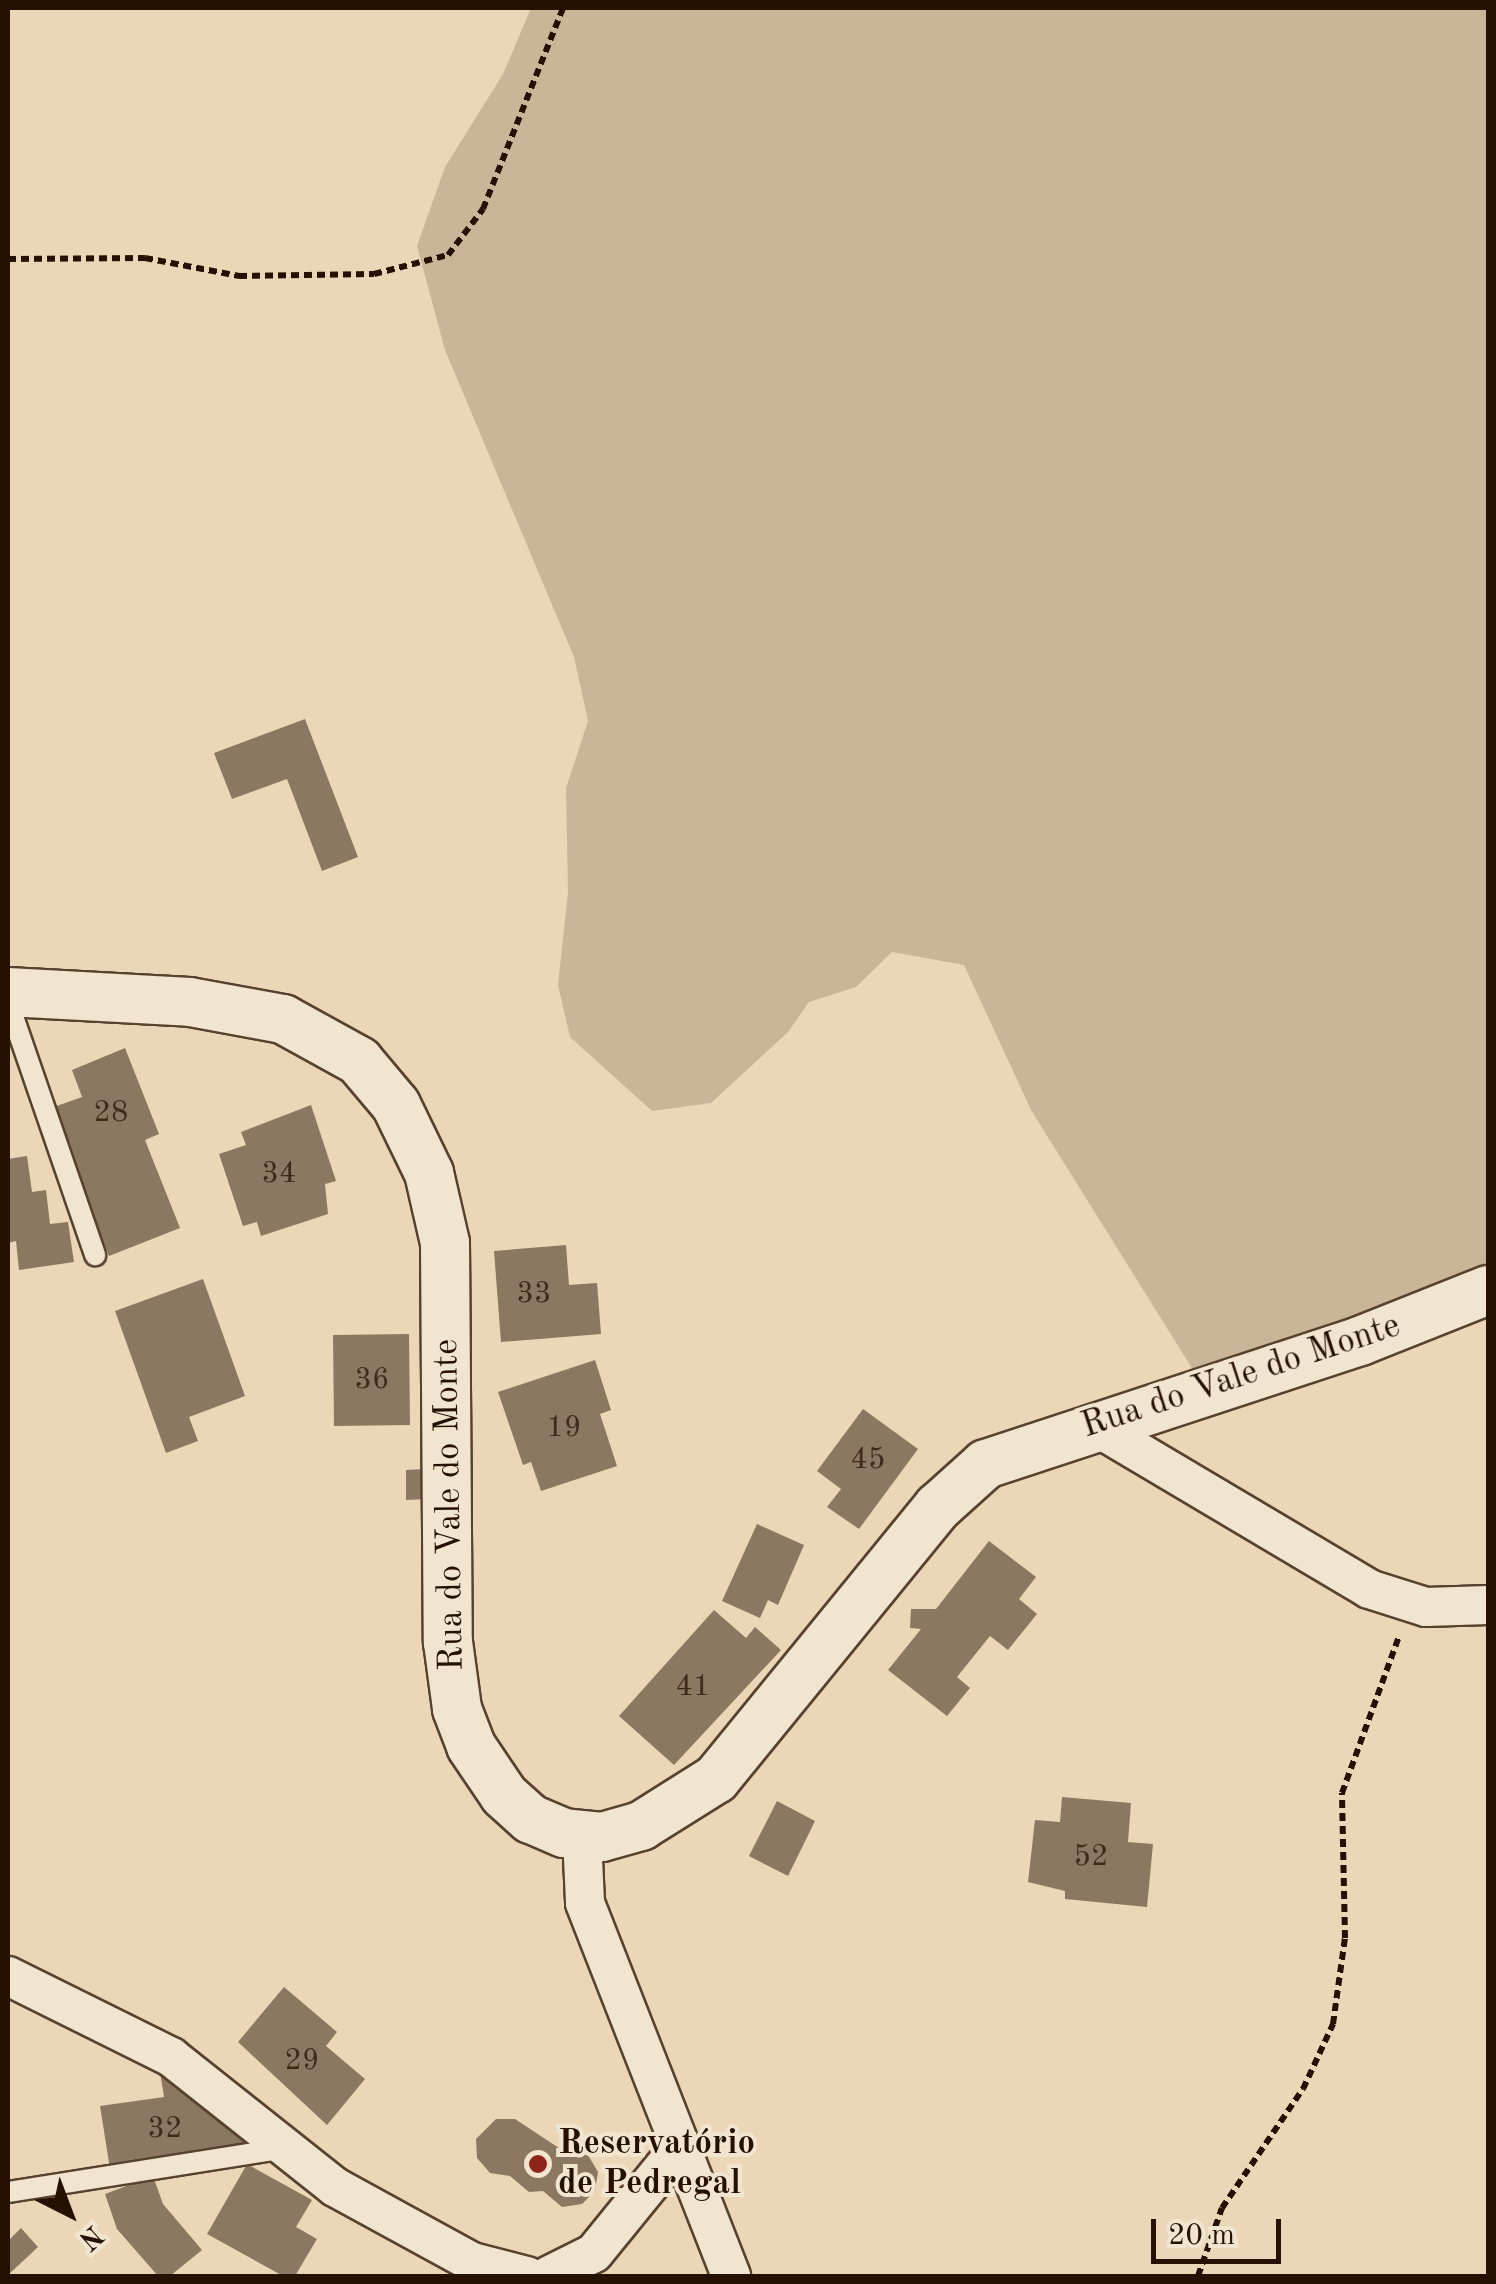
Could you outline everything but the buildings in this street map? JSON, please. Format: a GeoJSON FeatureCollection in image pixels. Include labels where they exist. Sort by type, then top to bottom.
{"type":"FeatureCollection","features":[{"type":"Feature","properties":{"kind":"street","name":"Rua do Vale do Monte"},"geometry":{"type":"LineString","coordinates":[[8,992],[206,1004],[283,1018],[348,1053],[396,1105],[429,1173],[445,1243],[448,1642],[457,1709],[471,1746],[517,1808],[546,1827],[582,1836],[642,1826],[699,1793],[746,1749],[962,1483],[1000,1456],[1360,1341],[1488,1290]]}},
{"type":"Feature","properties":{"kind":"street"},"geometry":{"type":"LineString","coordinates":[[1095,1426],[1341,1574],[1412,1604],[1488,1605]]}},
{"type":"Feature","properties":{"kind":"street"},"geometry":{"type":"LineString","coordinates":[[582,1836],[585,1903],[731,2276]]}},
{"type":"Feature","properties":{"kind":"street"},"geometry":{"type":"LineString","coordinates":[[8,1976],[171,2057],[319,2178],[456,2254],[526,2276]]}},
{"type":"Feature","properties":{"kind":"street"},"geometry":{"type":"LineString","coordinates":[[548,2276],[594,2253],[680,2148]]}},
{"type":"Feature","properties":{"kind":"lane"},"geometry":{"type":"LineString","coordinates":[[8,1002],[95,1255]]}},
{"type":"Feature","properties":{"kind":"lane"},"geometry":{"type":"LineString","coordinates":[[8,2192],[284,2148]]}},
{"type":"Feature","properties":{"kind":"path"},"geometry":{"type":"LineString","coordinates":[[8,259],[145,258],[239,276],[374,274],[448,255],[482,209],[563,8]]}},
{"type":"Feature","properties":{"kind":"path"},"geometry":{"type":"LineString","coordinates":[[1198,2276],[1222,2208],[1303,2089],[1328,2040],[1344,1956],[1339,1828],[1345,1776],[1412,1604]]}},
{"type":"Feature","properties":{"kind":"shaded area"},"geometry":{"type":"Polygon","coordinates":[[[531,8],[1488,8],[1488,1274],[1195,1373],[1031,1110],[964,965],[892,952],[856,987],[809,1002],[788,1032],[711,1103],[652,1111],[570,1037],[558,985],[568,892],[566,788],[588,721],[574,657],[445,350],[417,246],[445,167],[503,74],[531,8]]]}},
{"type":"Feature","properties":{"kind":"place","name":"Reservatório de Pedregal"},"geometry":{"type":"Point","coordinates":[538,2164]}}]}
